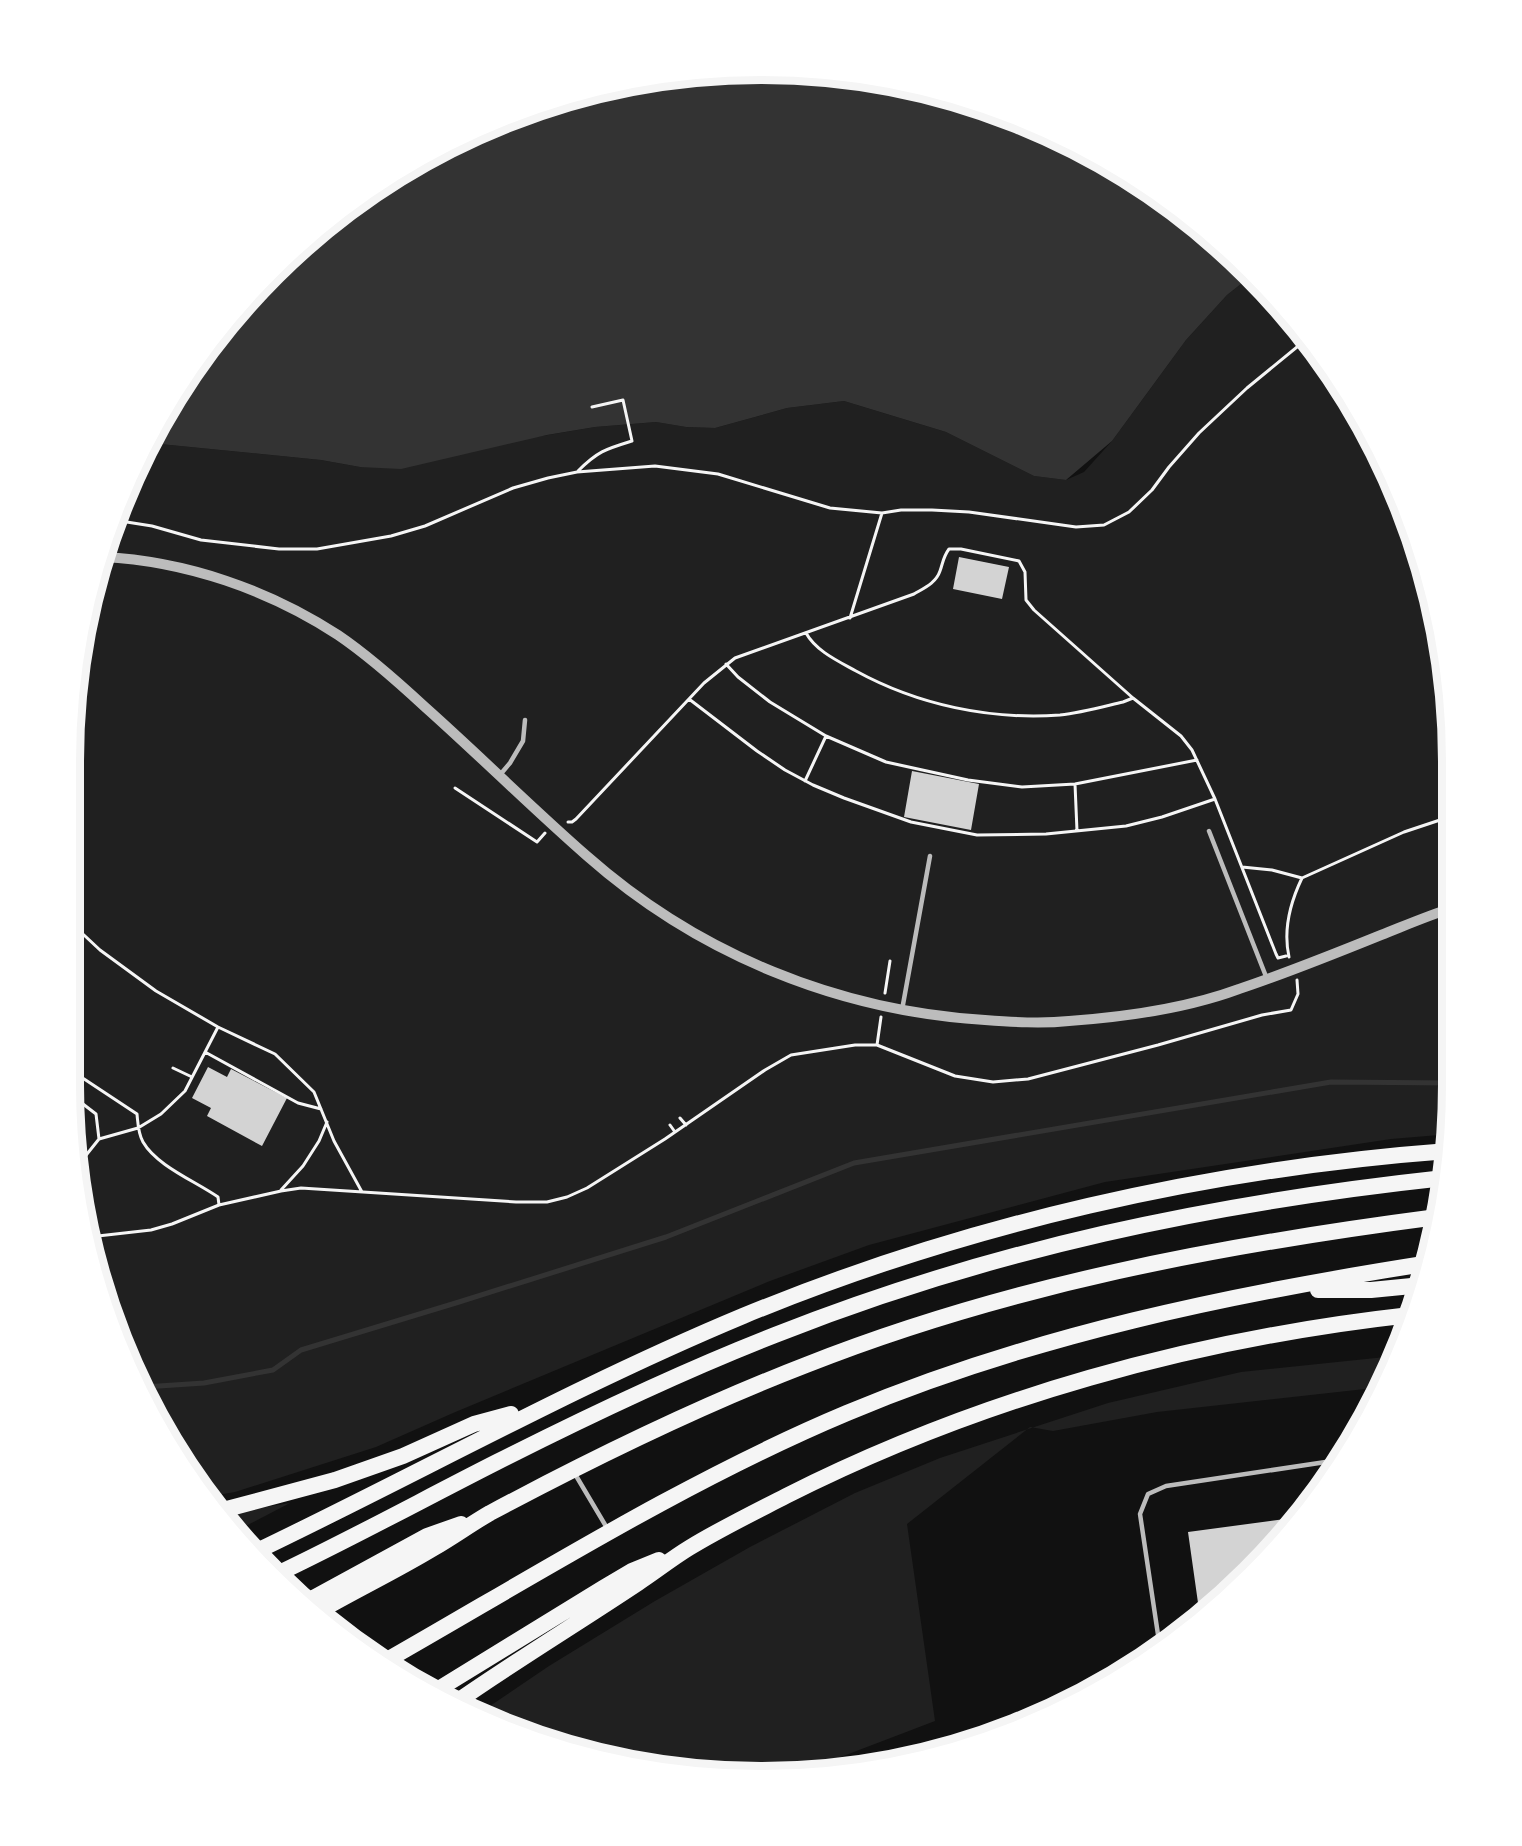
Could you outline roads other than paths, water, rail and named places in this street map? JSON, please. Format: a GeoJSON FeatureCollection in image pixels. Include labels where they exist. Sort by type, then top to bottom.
{"type":"FeatureCollection","features":[{"type":"Feature","properties":{"kind":"highway"},"geometry":{"type":"LineString","coordinates":[[262,1548],[638,1362],[768,1306],[846,1276],[946,1245],[1101,1203],[1203,1182],[1324,1163],[1439,1152]]}},
{"type":"Feature","properties":{"kind":"highway"},"geometry":{"type":"LineString","coordinates":[[283,1571],[498,1461],[635,1396],[774,1335],[881,1296],[989,1262],[1130,1227],[1202,1212],[1300,1196],[1436,1179]]}},
{"type":"Feature","properties":{"kind":"highway"},"geometry":{"type":"LineString","coordinates":[[325,1608],[434,1549],[487,1515],[666,1425],[799,1368],[915,1326],[1099,1275],[1211,1252],[1429,1218]]}},
{"type":"Feature","properties":{"kind":"highway"},"geometry":{"type":"LineString","coordinates":[[391,1658],[702,1483],[856,1409],[954,1372],[1092,1330],[1278,1290],[1418,1265]]}},
{"type":"Feature","properties":{"kind":"highway"},"geometry":{"type":"LineString","coordinates":[[1278,1290],[1371,1290],[1411,1286]]}},
{"type":"Feature","properties":{"kind":"highway"},"geometry":{"type":"LineString","coordinates":[[442,1687],[632,1571],[688,1548],[762,1508],[858,1462],[944,1426],[1040,1393],[1142,1364],[1230,1344],[1328,1326],[1401,1317]]}},
{"type":"Feature","properties":{"kind":"highway"},"geometry":{"type":"LineString","coordinates":[[228,1509],[335,1480],[403,1456],[474,1424],[552,1403]]}},
{"type":"Feature","properties":{"kind":"highway"},"geometry":{"type":"LineString","coordinates":[[313,1598],[428,1536],[487,1515]]}},
{"type":"Feature","properties":{"kind":"highway"},"geometry":{"type":"LineString","coordinates":[[463,1698],[688,1548]]}},
{"type":"Feature","properties":{"kind":"street"},"geometry":{"type":"LineString","coordinates":[[111,557],[178,567],[212,576],[261,594],[305,615],[340,636],[388,673],[588,858],[629,890],[720,949],[796,981],[842,996],[944,1018],[1065,1022],[1137,1014],[1191,1003],[1237,990],[1442,912]]}},
{"type":"Feature","properties":{"kind":"lane"},"geometry":{"type":"LineString","coordinates":[[499,776],[523,741],[525,720]]}},
{"type":"Feature","properties":{"kind":"lane"},"geometry":{"type":"LineString","coordinates":[[1209,831],[1267,979]]}},
{"type":"Feature","properties":{"kind":"lane"},"geometry":{"type":"LineString","coordinates":[[902,1010],[930,856]]}},
{"type":"Feature","properties":{"kind":"lane"},"geometry":{"type":"LineString","coordinates":[[1159,1639],[1140,1514],[1148,1494],[1166,1486],[1330,1461]]}},
{"type":"Feature","properties":{"kind":"lane"},"geometry":{"type":"LineString","coordinates":[[573,1470],[610,1533]]}},
{"type":"Feature","properties":{"kind":"waterway"},"geometry":{"type":"LineString","coordinates":[[150,1387],[204,1383],[273,1370],[301,1350],[666,1237],[854,1163],[1331,1082],[1442,1083]]}}]}
